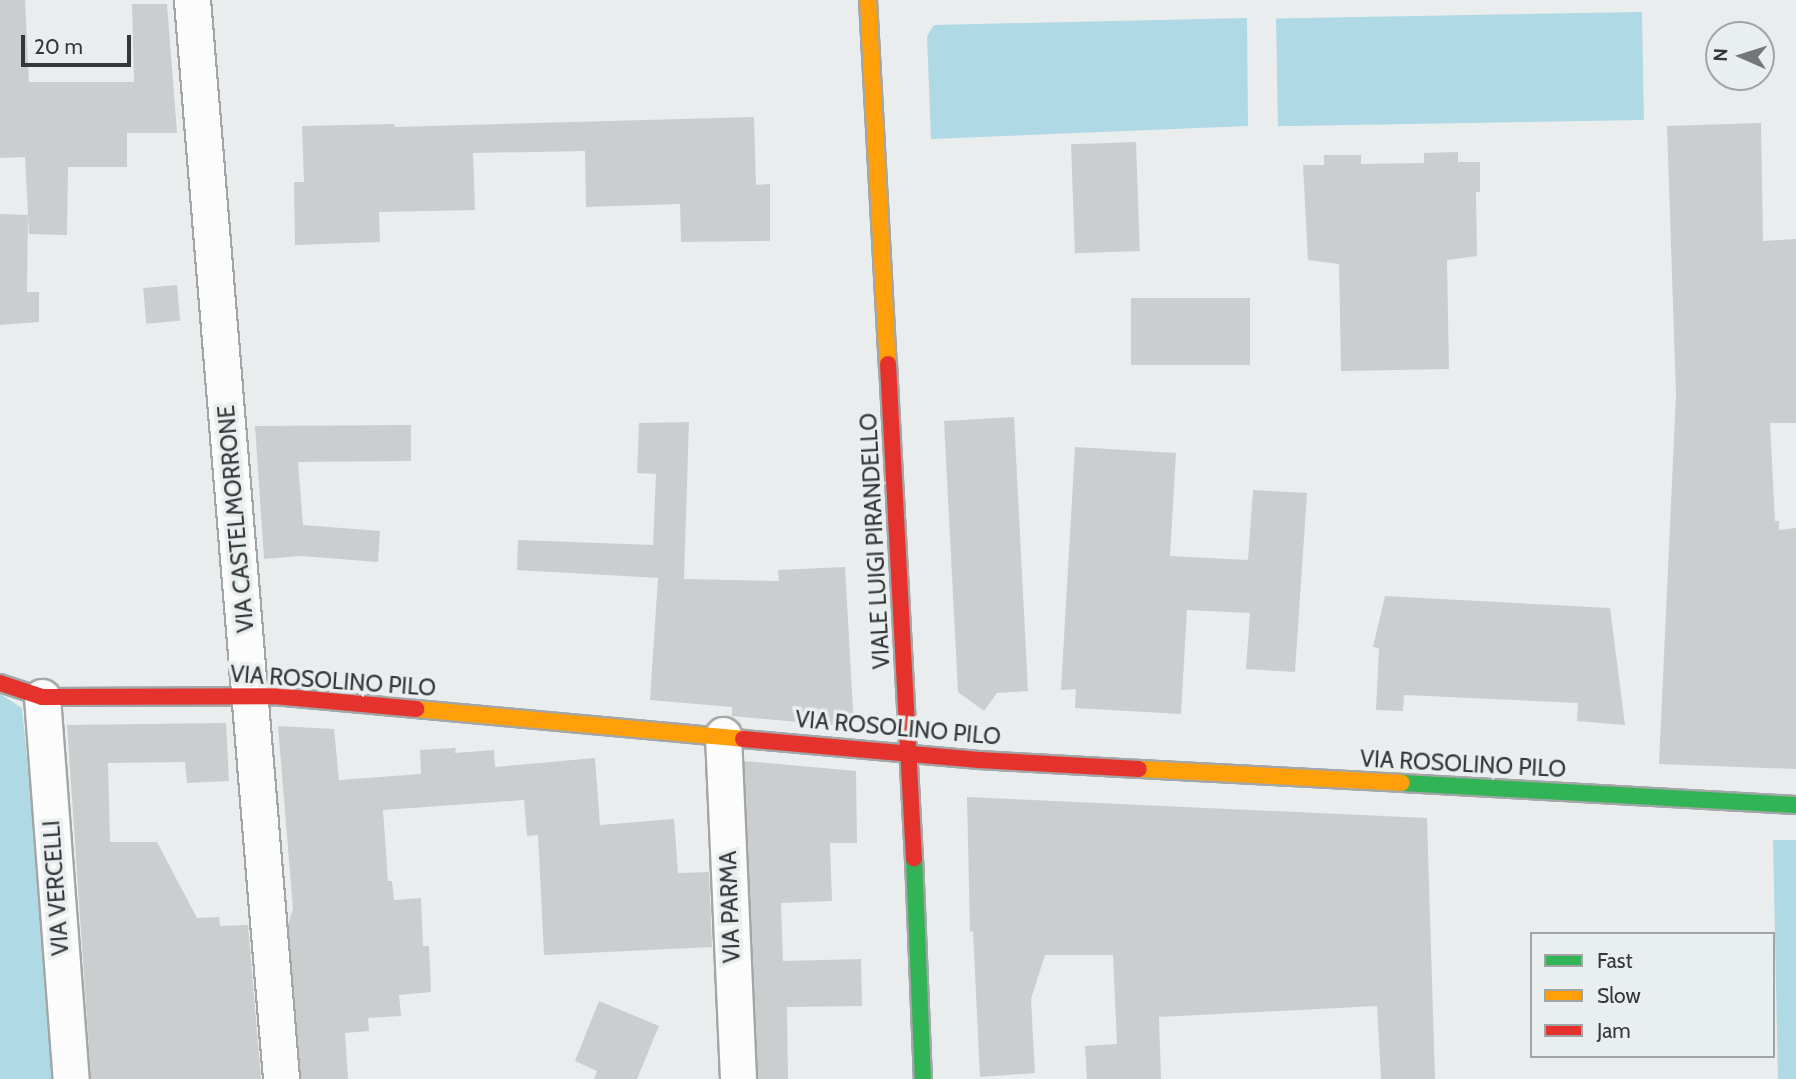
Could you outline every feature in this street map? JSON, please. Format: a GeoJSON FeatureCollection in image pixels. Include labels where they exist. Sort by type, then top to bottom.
{"type":"FeatureCollection","features":[{"type":"Feature","properties":{"kind":"street","name":"VIA CASTELMORRONE"},"geometry":{"type":"LineString","coordinates":[[192,0],[281,1079]]}},
{"type":"Feature","properties":{"kind":"street","name":"VIALE LUIGI PIRANDELLO"},"geometry":{"type":"LineString","coordinates":[[868,0],[909,753],[923,1079]]}},
{"type":"Feature","properties":{"kind":"street","name":"VIA ROSOLINO PILO"},"geometry":{"type":"LineString","coordinates":[[0,684],[43,697],[249,696],[723,735],[979,760],[1796,805]]}},
{"type":"Feature","properties":{"kind":"street","name":"VIA VERCELLI"},"geometry":{"type":"LineString","coordinates":[[43,697],[71,1079]]}},
{"type":"Feature","properties":{"kind":"street","name":"VIA PARMA"},"geometry":{"type":"LineString","coordinates":[[723,735],[738,1079]]}},
{"type":"Feature","properties":{"kind":"shaded area"},"geometry":{"type":"Polygon","coordinates":[[[1642,12],[1644,120],[1278,126],[1276,18],[1642,12]]]}},
{"type":"Feature","properties":{"kind":"shaded area"},"geometry":{"type":"Polygon","coordinates":[[[1247,18],[1248,126],[931,139],[927,36],[934,25],[1247,18]]]}},
{"type":"Feature","properties":{"kind":"shaded area"},"geometry":{"type":"Polygon","coordinates":[[[0,694],[22,708],[59,1079],[0,1079],[0,694]]]}},
{"type":"Feature","properties":{"kind":"shaded area"},"geometry":{"type":"Polygon","coordinates":[[[1773,840],[1796,840],[1796,1079],[1778,1079],[1773,840]]]}},
{"type":"Feature","properties":{"kind":"building"},"geometry":{"type":"Polygon","coordinates":[[[0,0],[25,0],[29,82],[134,82],[132,4],[167,4],[177,133],[127,133],[127,167],[68,167],[67,235],[29,234],[25,157],[0,158],[0,0]]]}},
{"type":"Feature","properties":{"kind":"building"},"geometry":{"type":"Polygon","coordinates":[[[754,117],[756,185],[770,184],[770,241],[681,242],[680,204],[586,207],[585,151],[473,153],[475,210],[379,212],[380,242],[295,245],[294,182],[304,182],[302,126],[394,124],[395,127],[754,117]]]}},
{"type":"Feature","properties":{"kind":"building"},"geometry":{"type":"Polygon","coordinates":[[[1761,123],[1763,241],[1796,239],[1796,423],[1770,423],[1775,521],[1779,521],[1779,530],[1796,528],[1796,769],[1659,764],[1676,395],[1667,126],[1761,123]]]}},
{"type":"Feature","properties":{"kind":"building"},"geometry":{"type":"Polygon","coordinates":[[[1136,142],[1140,251],[1075,253],[1071,144],[1136,142]]]}},
{"type":"Feature","properties":{"kind":"building"},"geometry":{"type":"Polygon","coordinates":[[[1458,152],[1458,162],[1480,162],[1480,192],[1476,192],[1477,256],[1447,260],[1449,369],[1341,371],[1339,264],[1308,260],[1303,165],[1324,165],[1324,155],[1361,155],[1361,164],[1424,163],[1424,153],[1458,152]]]}},
{"type":"Feature","properties":{"kind":"building"},"geometry":{"type":"Polygon","coordinates":[[[0,214],[28,215],[27,292],[39,292],[39,322],[0,325],[0,214]]]}},
{"type":"Feature","properties":{"kind":"building"},"geometry":{"type":"Polygon","coordinates":[[[177,285],[180,321],[146,324],[143,288],[177,285]]]}},
{"type":"Feature","properties":{"kind":"building"},"geometry":{"type":"Polygon","coordinates":[[[1131,298],[1250,298],[1250,365],[1131,365],[1131,298]]]}},
{"type":"Feature","properties":{"kind":"building"},"geometry":{"type":"Polygon","coordinates":[[[1014,417],[1028,691],[997,693],[984,711],[958,692],[944,421],[1014,417]]]}},
{"type":"Feature","properties":{"kind":"building"},"geometry":{"type":"Polygon","coordinates":[[[689,422],[684,579],[779,581],[778,570],[845,567],[854,727],[732,716],[732,707],[650,700],[658,578],[677,579],[517,570],[518,540],[653,545],[656,474],[637,473],[639,423],[689,422]]]}},
{"type":"Feature","properties":{"kind":"building"},"geometry":{"type":"Polygon","coordinates":[[[411,425],[411,461],[298,462],[303,525],[380,531],[378,562],[301,556],[264,559],[255,426],[411,425]]]}},
{"type":"Feature","properties":{"kind":"building"},"geometry":{"type":"Polygon","coordinates":[[[1075,447],[1176,453],[1170,556],[1248,560],[1253,490],[1307,493],[1295,672],[1246,669],[1250,613],[1187,610],[1181,714],[1075,708],[1076,689],[1061,690],[1075,447]]]}},
{"type":"Feature","properties":{"kind":"building"},"geometry":{"type":"Polygon","coordinates":[[[1385,596],[1610,608],[1625,725],[1577,721],[1578,703],[1404,695],[1403,711],[1376,710],[1379,648],[1373,647],[1385,596]]]}},
{"type":"Feature","properties":{"kind":"building"},"geometry":{"type":"Polygon","coordinates":[[[226,723],[229,781],[187,783],[185,762],[108,763],[110,842],[157,842],[197,918],[219,917],[220,926],[248,925],[261,1079],[91,1079],[67,725],[226,723]]]}},
{"type":"Feature","properties":{"kind":"building"},"geometry":{"type":"Polygon","coordinates":[[[278,726],[334,729],[339,780],[421,774],[420,750],[456,748],[455,753],[494,750],[495,767],[595,758],[600,825],[674,819],[678,873],[709,872],[712,947],[544,955],[538,835],[527,836],[524,800],[383,810],[388,881],[392,881],[394,900],[421,898],[423,946],[429,946],[431,992],[399,995],[401,1016],[368,1018],[369,1031],[345,1033],[348,1079],[301,1079],[288,924],[293,909],[278,726]]]}},
{"type":"Feature","properties":{"kind":"building"},"geometry":{"type":"Polygon","coordinates":[[[744,761],[856,771],[857,843],[830,843],[832,901],[781,903],[783,961],[861,959],[862,1006],[787,1007],[788,1079],[758,1079],[744,761]]]}},
{"type":"Feature","properties":{"kind":"building"},"geometry":{"type":"Polygon","coordinates":[[[967,797],[1427,818],[1435,1079],[1381,1079],[1377,1006],[1159,1017],[1161,1079],[1087,1079],[1085,1046],[1117,1044],[1113,955],[1045,955],[1031,999],[1035,1073],[980,1077],[973,931],[970,932],[967,797]]]}},
{"type":"Feature","properties":{"kind":"building"},"geometry":{"type":"Polygon","coordinates":[[[599,1001],[659,1026],[637,1079],[594,1079],[597,1071],[575,1061],[599,1001]]]}},
{"type":"Feature","properties":{"kind":"traffic: fast"},"geometry":{"type":"LineString","coordinates":[[1402,783],[1796,805]]}},
{"type":"Feature","properties":{"kind":"traffic: fast"},"geometry":{"type":"LineString","coordinates":[[914,858],[923,1079]]}},
{"type":"Feature","properties":{"kind":"traffic: slow"},"geometry":{"type":"LineString","coordinates":[[868,0],[888,364]]}},
{"type":"Feature","properties":{"kind":"traffic: slow"},"geometry":{"type":"LineString","coordinates":[[416,709],[743,739]]}},
{"type":"Feature","properties":{"kind":"traffic: slow"},"geometry":{"type":"LineString","coordinates":[[1139,769],[1402,783]]}},
{"type":"Feature","properties":{"kind":"traffic: jam"},"geometry":{"type":"LineString","coordinates":[[888,364],[914,858]]}},
{"type":"Feature","properties":{"kind":"traffic: jam"},"geometry":{"type":"LineString","coordinates":[[0,683],[42,697],[274,696],[416,709]]}},
{"type":"Feature","properties":{"kind":"traffic: jam"},"geometry":{"type":"LineString","coordinates":[[743,739],[979,760],[1139,769]]}}]}
